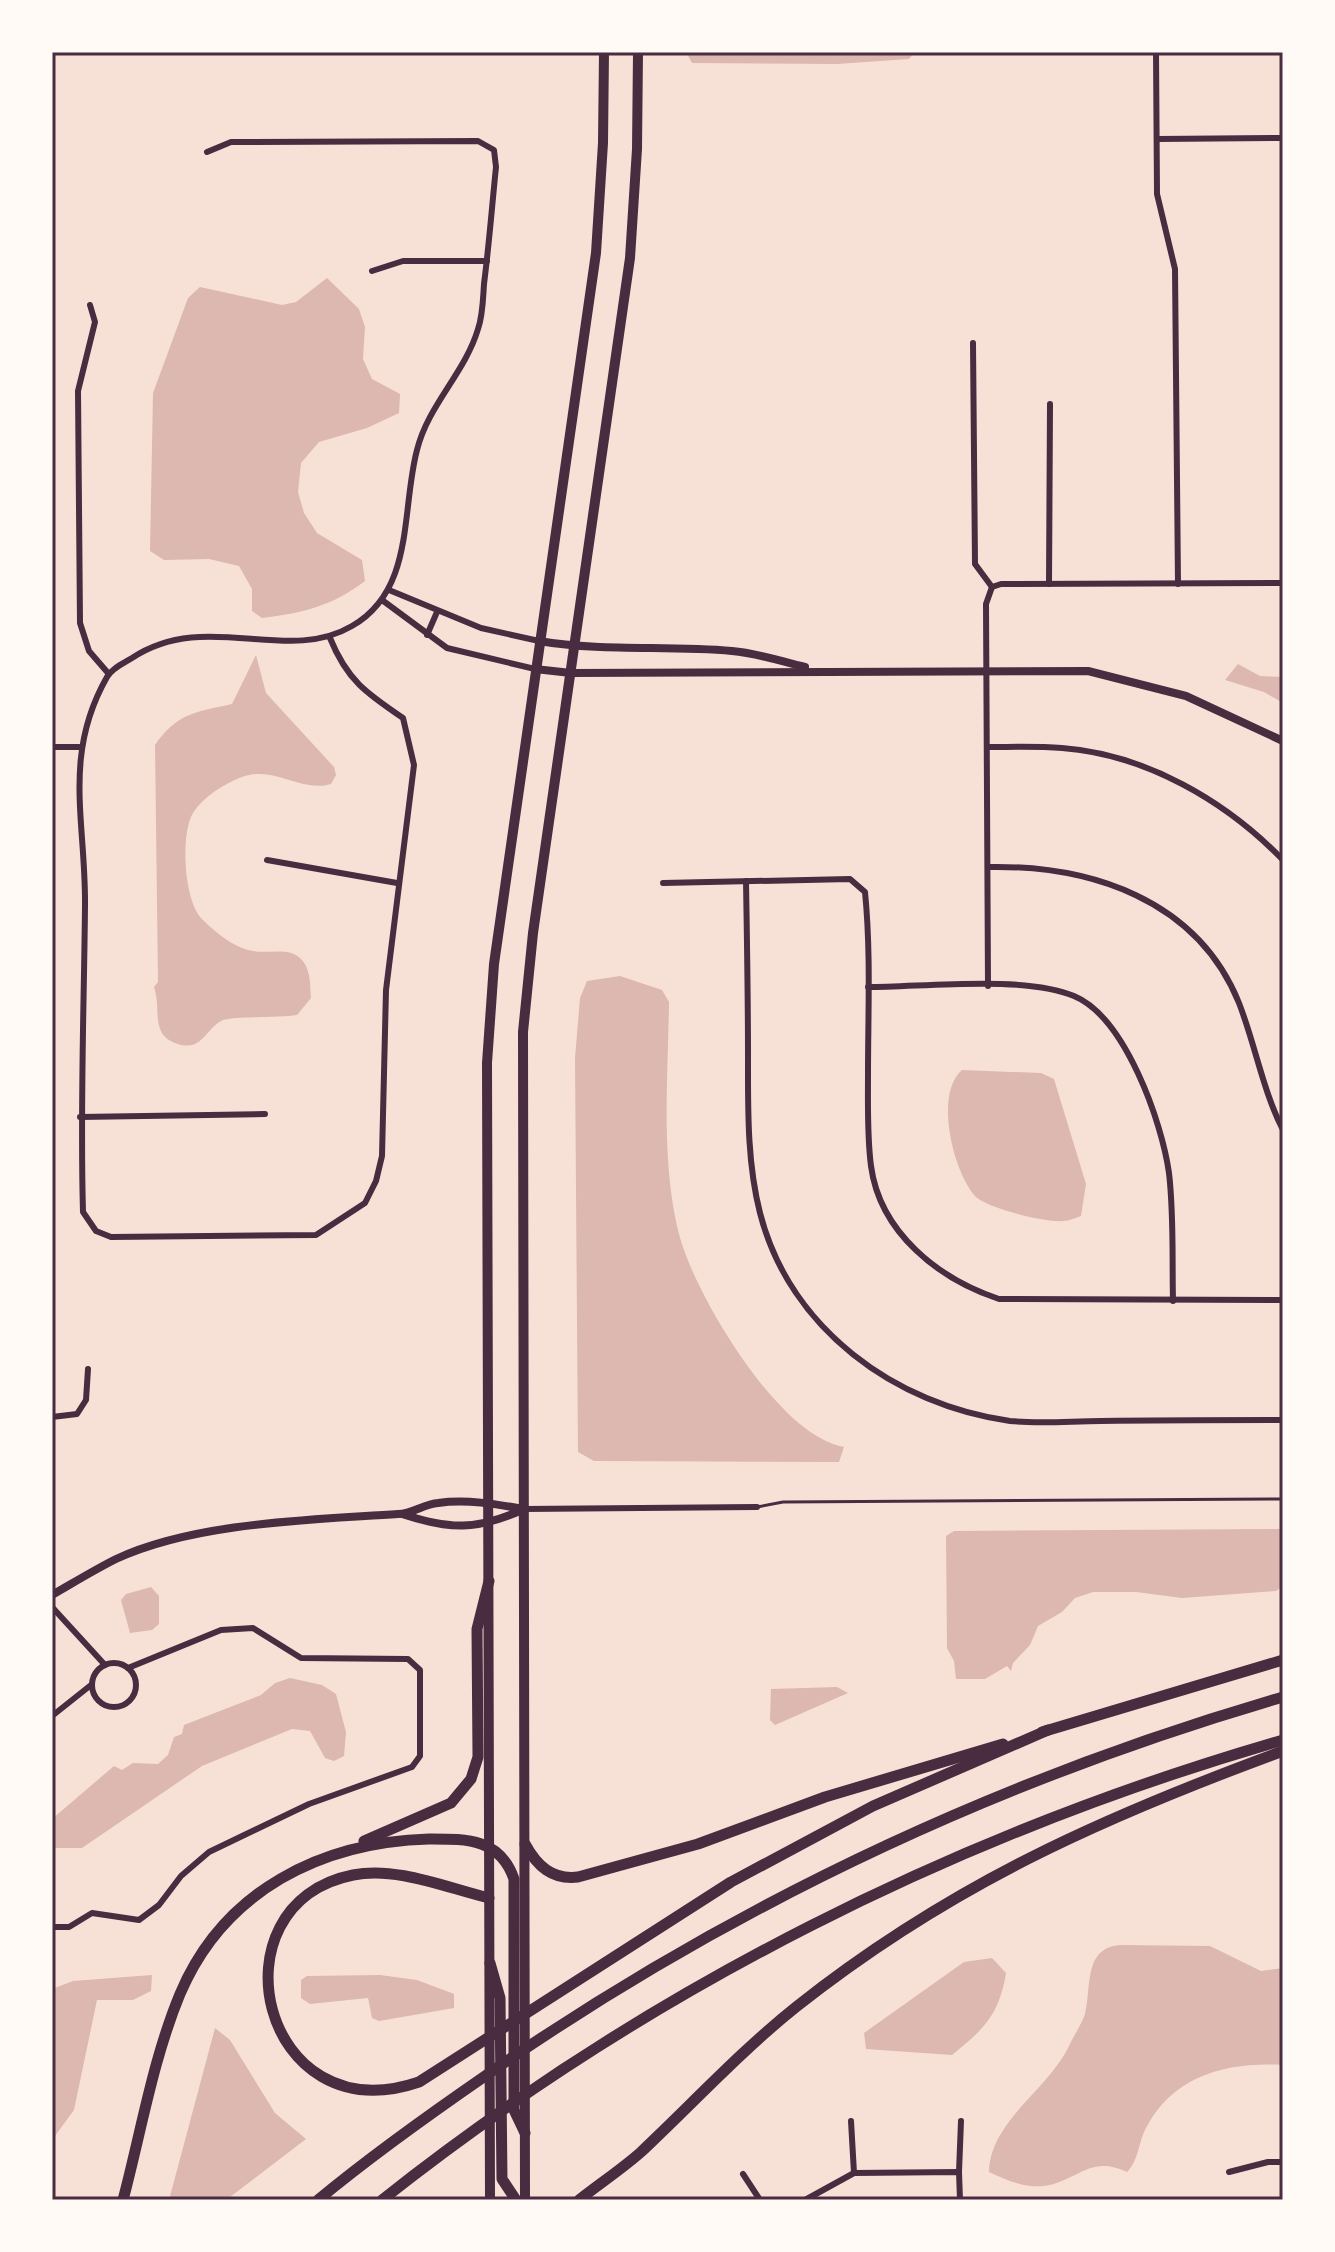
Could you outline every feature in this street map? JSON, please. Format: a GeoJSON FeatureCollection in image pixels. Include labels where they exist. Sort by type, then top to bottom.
{"type":"FeatureCollection","features":[{"type":"Feature","properties":{"kind":"highway"},"geometry":{"type":"LineString","coordinates":[[490,2200],[487,1063],[494,964],[596,253],[603,143],[604,52]]}},
{"type":"Feature","properties":{"kind":"highway"},"geometry":{"type":"LineString","coordinates":[[525,2200],[523,1032],[533,933],[630,258],[637,149],[638,52]]}},
{"type":"Feature","properties":{"kind":"highway"},"geometry":{"type":"LineString","coordinates":[[123,2200],[172,2015],[193,1970],[230,1920],[269,1886],[314,1860],[451,1803],[471,1779],[478,1757],[477,1629],[489,1581]]}},
{"type":"Feature","properties":{"kind":"highway"},"geometry":{"type":"LineString","coordinates":[[525,1844],[547,1872],[565,1878],[578,1877],[698,1844],[825,1797],[1283,1660]]}},
{"type":"Feature","properties":{"kind":"highway"},"geometry":{"type":"LineString","coordinates":[[318,2200],[546,2034],[723,1925],[920,1827],[1111,1752],[1283,1697]]}},
{"type":"Feature","properties":{"kind":"highway"},"geometry":{"type":"LineString","coordinates":[[489,1898],[387,1874],[337,1879],[300,1903],[287,1919],[269,1958],[267,1975],[271,2013],[288,2048],[305,2066],[342,2087],[372,2091],[402,2088],[437,2073],[546,1998],[731,1882],[873,1806],[1048,1730]]}},
{"type":"Feature","properties":{"kind":"highway"},"geometry":{"type":"LineString","coordinates":[[382,2200],[546,2082],[743,1961],[937,1865],[1138,1786],[1283,1740]]}},
{"type":"Feature","properties":{"kind":"highway"},"geometry":{"type":"LineString","coordinates":[[579,2200],[639,2154],[715,2077],[794,2008],[884,1942],[962,1892],[1053,1844],[1133,1807],[1283,1751]]}},
{"type":"Feature","properties":{"kind":"highway"},"geometry":{"type":"LineString","coordinates":[[346,1849],[402,1840],[460,1839],[489,1845],[509,1866],[514,1879],[514,2110],[525,2133]]}},
{"type":"Feature","properties":{"kind":"highway"},"geometry":{"type":"LineString","coordinates":[[490,1963],[500,1998],[502,2179],[516,2200]]}},
{"type":"Feature","properties":{"kind":"street"},"geometry":{"type":"LineString","coordinates":[[1156,52],[1159,215],[1175,269],[1178,584]]}},
{"type":"Feature","properties":{"kind":"street"},"geometry":{"type":"LineString","coordinates":[[1157,139],[1283,138]]}},
{"type":"Feature","properties":{"kind":"street"},"geometry":{"type":"LineString","coordinates":[[207,152],[231,142],[478,141],[494,150],[496,167],[479,327],[463,367],[430,414],[417,450],[400,560],[382,600],[355,625],[330,638],[300,641],[224,634],[174,638],[139,653],[108,673],[79,747],[85,902],[80,1117],[83,1212],[96,1231],[111,1237],[316,1235],[365,1203],[382,1156],[386,990],[414,765],[410,737],[403,718],[364,692],[342,666],[330,638]]}},
{"type":"Feature","properties":{"kind":"street"},"geometry":{"type":"LineString","coordinates":[[372,271],[403,261],[487,261]]}},
{"type":"Feature","properties":{"kind":"street"},"geometry":{"type":"LineString","coordinates":[[90,305],[95,322],[78,391],[80,623],[89,651],[108,673]]}},
{"type":"Feature","properties":{"kind":"street"},"geometry":{"type":"LineString","coordinates":[[973,343],[975,564],[992,587]]}},
{"type":"Feature","properties":{"kind":"street"},"geometry":{"type":"LineString","coordinates":[[1049,584],[1050,404]]}},
{"type":"Feature","properties":{"kind":"street"},"geometry":{"type":"LineString","coordinates":[[992,587],[1283,583]]}},
{"type":"Feature","properties":{"kind":"street"},"geometry":{"type":"LineString","coordinates":[[988,986],[985,668],[986,604],[992,587]]}},
{"type":"Feature","properties":{"kind":"street"},"geometry":{"type":"LineString","coordinates":[[389,590],[481,628],[539,641],[574,647],[731,650],[764,655],[813,669]]}},
{"type":"Feature","properties":{"kind":"street"},"geometry":{"type":"LineString","coordinates":[[382,600],[447,648],[535,669],[571,673],[985,668],[1088,671],[1186,696],[1283,741]]}},
{"type":"Feature","properties":{"kind":"street"},"geometry":{"type":"LineString","coordinates":[[427,635],[437,612]]}},
{"type":"Feature","properties":{"kind":"street"},"geometry":{"type":"LineString","coordinates":[[52,747],[79,747]]}},
{"type":"Feature","properties":{"kind":"street"},"geometry":{"type":"LineString","coordinates":[[988,747],[1064,748],[1154,772],[1196,792],[1232,815],[1283,860]]}},
{"type":"Feature","properties":{"kind":"street"},"geometry":{"type":"LineString","coordinates":[[267,860],[397,883]]}},
{"type":"Feature","properties":{"kind":"street"},"geometry":{"type":"LineString","coordinates":[[988,867],[1033,866],[1098,879],[1133,893],[1186,931],[1208,953],[1238,1000],[1283,1130]]}},
{"type":"Feature","properties":{"kind":"street"},"geometry":{"type":"LineString","coordinates":[[663,883],[850,879],[865,892],[871,1168],[890,1214],[913,1248],[943,1274],[968,1288],[999,1299],[1283,1300]]}},
{"type":"Feature","properties":{"kind":"street"},"geometry":{"type":"LineString","coordinates":[[746,881],[749,1123],[757,1200],[779,1264],[805,1305],[838,1343],[872,1372],[922,1397],[966,1413],[1013,1421],[1283,1420]]}},
{"type":"Feature","properties":{"kind":"street"},"geometry":{"type":"LineString","coordinates":[[868,987],[1037,986],[1075,996],[1113,1027],[1132,1059],[1169,1175],[1173,1301]]}},
{"type":"Feature","properties":{"kind":"street"},"geometry":{"type":"LineString","coordinates":[[80,1117],[265,1114]]}},
{"type":"Feature","properties":{"kind":"street"},"geometry":{"type":"LineString","coordinates":[[52,1417],[77,1414],[83,1408],[88,1369]]}},
{"type":"Feature","properties":{"kind":"street"},"geometry":{"type":"LineString","coordinates":[[52,1595],[118,1558],[182,1539],[314,1517],[402,1514],[437,1503],[488,1503],[523,1509],[757,1507]]}},
{"type":"Feature","properties":{"kind":"street"},"geometry":{"type":"LineString","coordinates":[[402,1514],[439,1526],[488,1525],[523,1509]]}},
{"type":"Feature","properties":{"kind":"street"},"geometry":{"type":"LineString","coordinates":[[52,1607],[105,1665]]}},
{"type":"Feature","properties":{"kind":"street"},"geometry":{"type":"LineString","coordinates":[[52,1927],[69,1927],[92,1913],[139,1920],[159,1905],[181,1876],[209,1852],[309,1804],[412,1767],[420,1756],[420,1670],[408,1659],[301,1658],[253,1628],[221,1630],[128,1668]]}},
{"type":"Feature","properties":{"kind":"street"},"geometry":{"type":"LineString","coordinates":[[52,1716],[91,1685],[95,1673],[105,1665],[117,1663],[128,1668],[136,1688],[123,1706],[101,1704],[91,1685]]}},
{"type":"Feature","properties":{"kind":"street"},"geometry":{"type":"LineString","coordinates":[[851,2121],[854,2173]]}},
{"type":"Feature","properties":{"kind":"street"},"geometry":{"type":"LineString","coordinates":[[960,2200],[961,2121]]}},
{"type":"Feature","properties":{"kind":"street"},"geometry":{"type":"LineString","coordinates":[[1229,2172],[1268,2162],[1283,2162]]}},
{"type":"Feature","properties":{"kind":"street"},"geometry":{"type":"LineString","coordinates":[[805,2200],[819,2196],[854,2173],[959,2172]]}},
{"type":"Feature","properties":{"kind":"street"},"geometry":{"type":"LineString","coordinates":[[743,2174],[760,2200]]}},
{"type":"Feature","properties":{"kind":"lane"},"geometry":{"type":"LineString","coordinates":[[757,1507],[783,1502],[1283,1499]]}},
{"type":"Feature","properties":{"kind":"shaded area"},"geometry":{"type":"Polygon","coordinates":[[[686,52],[914,53],[909,59],[837,64],[692,63],[686,52]]]}},
{"type":"Feature","properties":{"kind":"shaded area"},"geometry":{"type":"Polygon","coordinates":[[[327,278],[359,309],[365,327],[363,359],[372,379],[400,394],[399,413],[367,428],[319,442],[301,463],[298,492],[304,513],[317,533],[362,560],[365,581],[341,597],[316,607],[262,618],[252,611],[252,589],[239,566],[209,559],[164,560],[150,551],[153,393],[188,298],[200,287],[282,305],[296,302],[327,278]]]}},
{"type":"Feature","properties":{"kind":"shaded area"},"geometry":{"type":"Polygon","coordinates":[[[256,655],[266,693],[334,767],[336,775],[331,784],[320,786],[254,774],[215,791],[193,813],[189,823],[185,851],[188,883],[196,910],[225,939],[246,949],[284,952],[300,958],[308,971],[311,998],[297,1015],[223,1020],[199,1042],[182,1045],[163,1035],[154,987],[158,982],[155,745],[180,720],[232,704],[256,655]]]}},
{"type":"Feature","properties":{"kind":"shaded area"},"geometry":{"type":"Polygon","coordinates":[[[1238,664],[1260,676],[1283,677],[1283,703],[1264,692],[1225,680],[1238,664]]]}},
{"type":"Feature","properties":{"kind":"shaded area"},"geometry":{"type":"Polygon","coordinates":[[[620,976],[662,990],[669,1002],[669,1171],[677,1226],[691,1267],[712,1310],[751,1370],[771,1396],[799,1423],[820,1438],[844,1447],[839,1462],[594,1461],[578,1452],[575,1058],[580,998],[587,981],[620,976]]]}},
{"type":"Feature","properties":{"kind":"shaded area"},"geometry":{"type":"Polygon","coordinates":[[[962,1070],[1041,1073],[1054,1079],[1086,1184],[1081,1216],[1065,1221],[1044,1220],[1003,1210],[975,1196],[954,1151],[948,1114],[949,1096],[962,1070]]]}},
{"type":"Feature","properties":{"kind":"shaded area"},"geometry":{"type":"Polygon","coordinates":[[[1283,1529],[1283,1586],[1276,1591],[1182,1598],[1136,1592],[1093,1592],[1075,1598],[1062,1612],[1038,1626],[1030,1645],[1013,1663],[1011,1671],[1007,1666],[985,1679],[956,1679],[954,1661],[947,1648],[946,1536],[954,1531],[1283,1529]]]}},
{"type":"Feature","properties":{"kind":"shaded area"},"geometry":{"type":"Polygon","coordinates":[[[151,1587],[159,1596],[159,1624],[152,1630],[130,1633],[121,1600],[126,1594],[151,1587]]]}},
{"type":"Feature","properties":{"kind":"shaded area"},"geometry":{"type":"Polygon","coordinates":[[[290,1678],[322,1685],[336,1694],[346,1732],[344,1756],[334,1761],[325,1758],[310,1731],[292,1729],[202,1766],[82,1848],[52,1848],[52,1819],[114,1766],[122,1770],[133,1763],[158,1764],[168,1755],[174,1737],[182,1734],[184,1725],[261,1695],[275,1683],[290,1678]]]}},
{"type":"Feature","properties":{"kind":"shaded area"},"geometry":{"type":"Polygon","coordinates":[[[837,1687],[848,1693],[775,1725],[770,1720],[771,1689],[837,1687]]]}},
{"type":"Feature","properties":{"kind":"shaded area"},"geometry":{"type":"Polygon","coordinates":[[[1120,1945],[1210,1946],[1261,1971],[1283,1968],[1283,2065],[1242,2066],[1222,2070],[1187,2084],[1171,2095],[1158,2110],[1146,2128],[1134,2162],[1127,2172],[1114,2167],[1093,2167],[1056,2183],[1029,2186],[989,2172],[999,2137],[1068,2048],[1085,2014],[1095,1961],[1100,1953],[1120,1945]]]}},
{"type":"Feature","properties":{"kind":"shaded area"},"geometry":{"type":"Polygon","coordinates":[[[992,1958],[1006,1973],[999,2000],[981,2029],[952,2055],[866,2049],[864,2033],[964,1962],[992,1958]]]}},
{"type":"Feature","properties":{"kind":"shaded area"},"geometry":{"type":"Polygon","coordinates":[[[152,1975],[151,1991],[133,2000],[97,2000],[74,2110],[52,2140],[52,1989],[73,1981],[152,1975]]]}},
{"type":"Feature","properties":{"kind":"shaded area"},"geometry":{"type":"Polygon","coordinates":[[[380,1975],[417,1980],[454,1994],[454,2008],[379,2021],[372,2018],[368,1998],[310,2004],[301,1998],[301,1980],[307,1976],[380,1975]]]}},
{"type":"Feature","properties":{"kind":"shaded area"},"geometry":{"type":"Polygon","coordinates":[[[215,2028],[230,2040],[275,2113],[306,2139],[226,2200],[169,2200],[215,2028]]]}}]}
